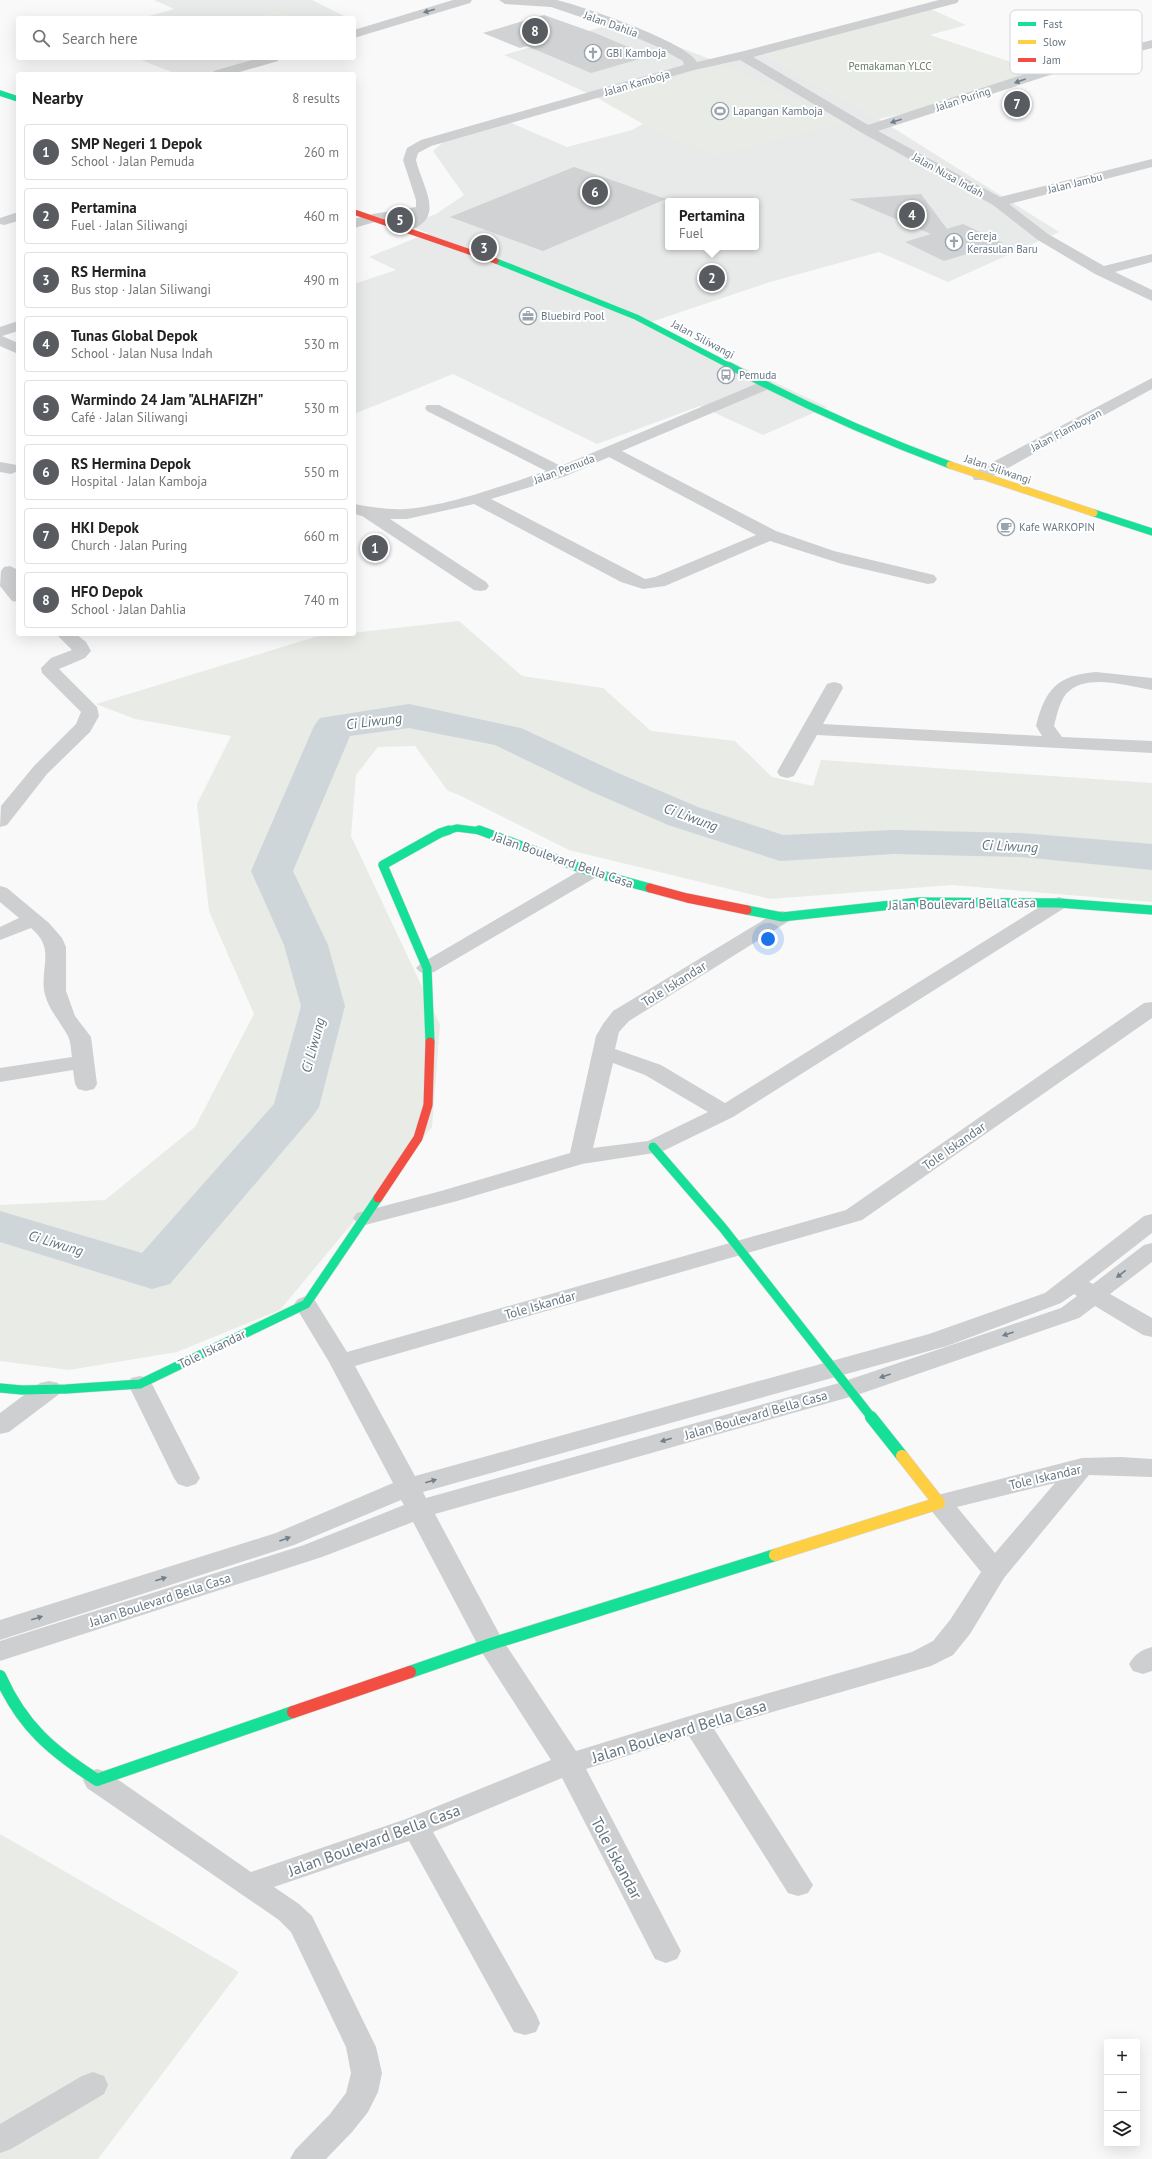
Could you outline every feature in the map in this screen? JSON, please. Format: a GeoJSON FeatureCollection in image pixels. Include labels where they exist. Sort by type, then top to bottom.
{"type":"FeatureCollection","features":[{"type":"Feature","properties":{"kind":"street"},"geometry":{"type":"LineString","coordinates":[[356,33],[466,0]]}},
{"type":"Feature","properties":{"kind":"street","name":"Jalan Dahlia"},"geometry":{"type":"LineString","coordinates":[[505,0],[548,1],[663,44],[688,58],[690,60],[691,67]]}},
{"type":"Feature","properties":{"kind":"street","name":"Jalan Kamboja"},"geometry":{"type":"LineString","coordinates":[[422,210],[422,192],[409,160],[409,155],[417,148],[440,139],[691,67],[742,56],[953,0]]}},
{"type":"Feature","properties":{"kind":"street","name":"Jalan Puring"},"geometry":{"type":"LineString","coordinates":[[1142,47],[1152,44]]}},
{"type":"Feature","properties":{"kind":"street","name":"Jalan Nusa Indah"},"geometry":{"type":"LineString","coordinates":[[742,56],[867,130],[998,202],[1043,237],[1100,271],[1152,296]]}},
{"type":"Feature","properties":{"kind":"street"},"geometry":{"type":"LineString","coordinates":[[226,72],[266,60]]}},
{"type":"Feature","properties":{"kind":"street","name":"Jalan Puring"},"geometry":{"type":"LineString","coordinates":[[867,130],[1039,74]]}},
{"type":"Feature","properties":{"kind":"street","name":"Jalan Jambu"},"geometry":{"type":"LineString","coordinates":[[998,202],[1152,163]]}},
{"type":"Feature","properties":{"kind":"street"},"geometry":{"type":"LineString","coordinates":[[356,223],[373,218],[422,210],[422,216],[417,222],[404,228]]}},
{"type":"Feature","properties":{"kind":"street","name":"Jalan Siliwangi"},"geometry":{"type":"LineString","coordinates":[[356,213],[515,267],[636,317],[765,385],[904,448],[980,476],[1152,532]]}},
{"type":"Feature","properties":{"kind":"street"},"geometry":{"type":"LineString","coordinates":[[4,221],[16,217]]}},
{"type":"Feature","properties":{"kind":"street"},"geometry":{"type":"LineString","coordinates":[[1100,271],[1152,258]]}},
{"type":"Feature","properties":{"kind":"street"},"geometry":{"type":"LineString","coordinates":[[0,332],[16,327]]}},
{"type":"Feature","properties":{"kind":"street"},"geometry":{"type":"LineString","coordinates":[[0,340],[16,348]]}},
{"type":"Feature","properties":{"kind":"street","name":"Jalan Flamboyan"},"geometry":{"type":"LineString","coordinates":[[980,476],[1152,383]]}},
{"type":"Feature","properties":{"kind":"street","name":"Jalan Pemuda"},"geometry":{"type":"LineString","coordinates":[[360,510],[407,514],[477,499],[560,472],[765,385]]}},
{"type":"Feature","properties":{"kind":"street"},"geometry":{"type":"LineString","coordinates":[[433,408],[560,472]]}},
{"type":"Feature","properties":{"kind":"street"},"geometry":{"type":"LineString","coordinates":[[609,451],[770,535],[825,555],[928,579]]}},
{"type":"Feature","properties":{"kind":"street"},"geometry":{"type":"LineString","coordinates":[[477,499],[627,578],[643,584],[658,582],[770,535]]}},
{"type":"Feature","properties":{"kind":"street"},"geometry":{"type":"LineString","coordinates":[[360,510],[480,586]]}},
{"type":"Feature","properties":{"kind":"street"},"geometry":{"type":"LineString","coordinates":[[9,570],[9,586],[16,595]]}},
{"type":"Feature","properties":{"kind":"street"},"geometry":{"type":"LineString","coordinates":[[0,821],[16,798],[50,758],[89,722],[90,711],[51,673],[50,668],[54,663],[82,651],[80,646],[67,636]]}},
{"type":"Feature","properties":{"kind":"street"},"geometry":{"type":"LineString","coordinates":[[1056,741],[1045,726],[1052,701],[1066,684],[1082,678],[1105,678],[1152,684]]}},
{"type":"Feature","properties":{"kind":"street"},"geometry":{"type":"LineString","coordinates":[[787,772],[834,688]]}},
{"type":"Feature","properties":{"kind":"street"},"geometry":{"type":"LineString","coordinates":[[810,729],[1152,747]]}},
{"type":"Feature","properties":{"kind":"street","name":"Jalan Boulevard Bella Casa"},"geometry":{"type":"LineString","coordinates":[[365,1218],[418,1138],[428,1106],[431,1060],[427,968],[383,865],[440,833],[457,828],[475,829],[591,872],[687,898],[782,917],[919,902],[1059,903],[1152,910]]}},
{"type":"Feature","properties":{"kind":"street"},"geometry":{"type":"LineString","coordinates":[[427,968],[591,872]]}},
{"type":"Feature","properties":{"kind":"street"},"geometry":{"type":"LineString","coordinates":[[0,892],[34,920],[52,938],[56,947],[55,991],[65,1017],[80,1037],[85,1074],[68,1064],[0,1075]]}},
{"type":"Feature","properties":{"kind":"street"},"geometry":{"type":"LineString","coordinates":[[365,1218],[449,1196],[580,1157],[653,1147],[725,1112],[1059,903]]}},
{"type":"Feature","properties":{"kind":"street","name":"Tole Iskandar"},"geometry":{"type":"LineString","coordinates":[[580,1157],[604,1052],[605,1036],[610,1027],[622,1016],[782,917]]}},
{"type":"Feature","properties":{"kind":"street"},"geometry":{"type":"LineString","coordinates":[[0,934],[34,920]]}},
{"type":"Feature","properties":{"kind":"street","name":"Tole Iskandar"},"geometry":{"type":"LineString","coordinates":[[341,1362],[854,1215],[1152,1008]]}},
{"type":"Feature","properties":{"kind":"street"},"geometry":{"type":"LineString","coordinates":[[604,1052],[653,1070],[725,1112]]}},
{"type":"Feature","properties":{"kind":"street"},"geometry":{"type":"LineString","coordinates":[[653,1147],[739,1249],[834,1368]]}},
{"type":"Feature","properties":{"kind":"street","name":"Tole Iskandar"},"geometry":{"type":"LineString","coordinates":[[0,1388],[49,1389],[140,1384],[306,1304],[365,1218]]}},
{"type":"Feature","properties":{"kind":"street","name":"Jalan Boulevard Bella Casa"},"geometry":{"type":"LineString","coordinates":[[0,1630],[414,1498],[834,1368],[938,1340],[1053,1298],[1152,1221]]}},
{"type":"Feature","properties":{"kind":"street","name":"Jalan Boulevard Bella Casa"},"geometry":{"type":"LineString","coordinates":[[0,1651],[314,1550],[414,1498],[848,1389],[1070,1313],[1152,1250]]}},
{"type":"Feature","properties":{"kind":"street"},"geometry":{"type":"LineString","coordinates":[[1072,1283],[1152,1329]]}},
{"type":"Feature","properties":{"kind":"street"},"geometry":{"type":"LineString","coordinates":[[306,1304],[341,1362],[414,1498]]}},
{"type":"Feature","properties":{"kind":"street","name":"Jalan Boulevard Bella Casa"},"geometry":{"type":"LineString","coordinates":[[248,1884],[416,1827],[569,1764],[696,1724],[922,1659],[943,1648],[960,1627],[995,1572],[848,1389],[834,1368]]}},
{"type":"Feature","properties":{"kind":"street"},"geometry":{"type":"LineString","coordinates":[[140,1384],[187,1478]]}},
{"type":"Feature","properties":{"kind":"street"},"geometry":{"type":"LineString","coordinates":[[0,1426],[49,1389]]}},
{"type":"Feature","properties":{"kind":"street","name":"Tole Iskandar"},"geometry":{"type":"LineString","coordinates":[[939,1503],[1082,1467],[1121,1466],[1152,1468]]}},
{"type":"Feature","properties":{"kind":"street"},"geometry":{"type":"LineString","coordinates":[[995,1572],[1082,1467]]}},
{"type":"Feature","properties":{"kind":"street","name":"Tole Iskandar"},"geometry":{"type":"LineString","coordinates":[[414,1498],[491,1644],[569,1764],[666,1951]]}},
{"type":"Feature","properties":{"kind":"street"},"geometry":{"type":"LineString","coordinates":[[96,1780],[491,1644],[939,1503]]}},
{"type":"Feature","properties":{"kind":"street"},"geometry":{"type":"LineString","coordinates":[[0,1676],[10,1702],[33,1732],[70,1764],[96,1780],[284,1908],[302,1924],[361,2047],[366,2068],[366,2081],[362,2096],[351,2112],[306,2159]]}},
{"type":"Feature","properties":{"kind":"street"},"geometry":{"type":"LineString","coordinates":[[696,1724],[798,1885]]}},
{"type":"Feature","properties":{"kind":"street"},"geometry":{"type":"LineString","coordinates":[[416,1827],[525,2023]]}},
{"type":"Feature","properties":{"kind":"street"},"geometry":{"type":"LineString","coordinates":[[0,2140],[93,2085]]}},
{"type":"Feature","properties":{"kind":"shaded area"},"geometry":{"type":"Polygon","coordinates":[[[154,0],[312,0],[344,16],[149,16],[174,9],[154,0]]]}},
{"type":"Feature","properties":{"kind":"shaded area"},"geometry":{"type":"Polygon","coordinates":[[[616,23],[723,64],[758,51],[879,119],[1059,232],[948,282],[879,252],[770,282],[648,323],[827,407],[763,435],[700,406],[597,444],[453,374],[356,413],[356,283],[396,270],[369,257],[428,233],[408,225],[436,214],[464,195],[433,151],[446,140],[509,122],[567,147],[632,130],[648,121],[504,55],[616,23]]]}},
{"type":"Feature","properties":{"kind":"shaded area"},"geometry":{"type":"Polygon","coordinates":[[[141,60],[259,60],[219,72],[172,72],[141,60]]]}},
{"type":"Feature","properties":{"kind":"green space","name":"Pemakaman YLCC"},"geometry":{"type":"Polygon","coordinates":[[[924,6],[966,25],[930,35],[1010,62],[1010,74],[1032,74],[989,94],[879,119],[758,51],[924,6]]]}},
{"type":"Feature","properties":{"kind":"green space"},"geometry":{"type":"Polygon","coordinates":[[[279,11],[293,16],[260,16],[279,11]]]}},
{"type":"Feature","properties":{"kind":"green space","name":"Lapangan Kamboja"},"geometry":{"type":"Polygon","coordinates":[[[722,64],[844,123],[716,156],[659,133],[599,99],[722,64]]]}},
{"type":"Feature","properties":{"kind":"green space"},"geometry":{"type":"Polygon","coordinates":[[[459,621],[522,676],[603,688],[651,731],[735,741],[772,777],[813,786],[821,760],[1152,783],[1152,902],[952,885],[770,899],[569,850],[457,794],[448,791],[415,746],[378,747],[356,775],[351,836],[440,1025],[432,1127],[280,1310],[177,1352],[69,1370],[0,1361],[0,1205],[105,1200],[195,1127],[254,1014],[209,911],[197,804],[231,736],[135,719],[96,704],[315,637],[356,636],[356,632],[459,621]]]}},
{"type":"Feature","properties":{"kind":"green space"},"geometry":{"type":"Polygon","coordinates":[[[0,1834],[239,1972],[98,2159],[0,2159],[0,1834]]]}},
{"type":"Feature","properties":{"kind":"building"},"geometry":{"type":"Polygon","coordinates":[[[544,15],[595,33],[650,56],[591,73],[527,46],[520,48],[483,33],[544,15]]]}},
{"type":"Feature","properties":{"kind":"building"},"geometry":{"type":"Polygon","coordinates":[[[574,167],[665,199],[543,251],[450,217],[574,167]]]}},
{"type":"Feature","properties":{"kind":"building"},"geometry":{"type":"Polygon","coordinates":[[[921,194],[947,229],[963,224],[1003,243],[944,261],[905,242],[931,234],[849,199],[921,194]]]}},
{"type":"Feature","properties":{"kind":"waterway","name":"Ci Liwung"},"geometry":{"type":"LineString","coordinates":[[0,1226],[152,1273],[296,1107],[323,1006],[306,945],[272,871],[334,726],[409,716],[507,736],[604,782],[683,816],[780,848],[894,842],[1022,845],[1152,857]]}},
{"type":"Feature","properties":{"kind":"traffic: fast"},"geometry":{"type":"LineString","coordinates":[[0,93],[16,98]]}},
{"type":"Feature","properties":{"kind":"traffic: fast"},"geometry":{"type":"LineString","coordinates":[[496,261],[636,317],[765,385],[904,448],[950,465]]}},
{"type":"Feature","properties":{"kind":"traffic: fast"},"geometry":{"type":"LineString","coordinates":[[1094,513],[1152,532]]}},
{"type":"Feature","properties":{"kind":"traffic: fast"},"geometry":{"type":"LineString","coordinates":[[430,1042],[427,968],[383,865],[440,833],[457,828],[475,829],[591,872],[650,888]]}},
{"type":"Feature","properties":{"kind":"traffic: fast"},"geometry":{"type":"LineString","coordinates":[[747,910],[782,917],[919,902],[1059,903],[1152,910]]}},
{"type":"Feature","properties":{"kind":"traffic: fast"},"geometry":{"type":"LineString","coordinates":[[653,1147],[723,1228],[902,1456]]}},
{"type":"Feature","properties":{"kind":"traffic: fast"},"geometry":{"type":"LineString","coordinates":[[0,1388],[22,1390],[66,1389],[140,1384],[306,1304],[378,1198]]}},
{"type":"Feature","properties":{"kind":"traffic: fast"},"geometry":{"type":"LineString","coordinates":[[410,1672],[491,1644],[775,1555]]}},
{"type":"Feature","properties":{"kind":"traffic: fast"},"geometry":{"type":"LineString","coordinates":[[0,1676],[17,1710],[39,1737],[66,1759],[97,1780],[293,1712]]}},
{"type":"Feature","properties":{"kind":"traffic: slow"},"geometry":{"type":"LineString","coordinates":[[950,465],[1094,513]]}},
{"type":"Feature","properties":{"kind":"traffic: slow"},"geometry":{"type":"LineString","coordinates":[[775,1555],[939,1503],[902,1456]]}},
{"type":"Feature","properties":{"kind":"traffic: jam"},"geometry":{"type":"LineString","coordinates":[[356,213],[496,261]]}},
{"type":"Feature","properties":{"kind":"traffic: jam"},"geometry":{"type":"LineString","coordinates":[[650,888],[687,898],[747,910]]}},
{"type":"Feature","properties":{"kind":"traffic: jam"},"geometry":{"type":"LineString","coordinates":[[378,1198],[418,1138],[428,1105],[430,1042]]}},
{"type":"Feature","properties":{"kind":"traffic: jam"},"geometry":{"type":"LineString","coordinates":[[293,1712],[410,1672]]}},
{"type":"Feature","properties":{"kind":"place","name":"HFO Depok"},"geometry":{"type":"Point","coordinates":[535,31]}},
{"type":"Feature","properties":{"kind":"place","name":"GBI Kamboja"},"geometry":{"type":"Point","coordinates":[593,53]}},
{"type":"Feature","properties":{"kind":"place","name":"HKI Depok"},"geometry":{"type":"Point","coordinates":[1017,104]}},
{"type":"Feature","properties":{"kind":"place","name":"Lapangan Kamboja"},"geometry":{"type":"Point","coordinates":[720,111]}},
{"type":"Feature","properties":{"kind":"place","name":"RS Hermina Depok"},"geometry":{"type":"Point","coordinates":[595,192]}},
{"type":"Feature","properties":{"kind":"place","name":"Tunas Global Depok"},"geometry":{"type":"Point","coordinates":[912,215]}},
{"type":"Feature","properties":{"kind":"place","name":"Warmindo 24 Jam \"ALHAFIZH\""},"geometry":{"type":"Point","coordinates":[400,220]}},
{"type":"Feature","properties":{"kind":"place","name":"Gereja Kerasulan Baru"},"geometry":{"type":"Point","coordinates":[954,242]}},
{"type":"Feature","properties":{"kind":"place","name":"RS Hermina"},"geometry":{"type":"Point","coordinates":[484,248]}},
{"type":"Feature","properties":{"kind":"place","name":"Pertamina"},"geometry":{"type":"Point","coordinates":[712,278]}},
{"type":"Feature","properties":{"kind":"place","name":"Bluebird Pool"},"geometry":{"type":"Point","coordinates":[528,316]}},
{"type":"Feature","properties":{"kind":"place","name":"Pemuda"},"geometry":{"type":"Point","coordinates":[726,375]}},
{"type":"Feature","properties":{"kind":"place","name":"Kafe WARKOPIN"},"geometry":{"type":"Point","coordinates":[1006,527]}},
{"type":"Feature","properties":{"kind":"place","name":"SMP Negeri 1 Depok"},"geometry":{"type":"Point","coordinates":[375,548]}}]}
